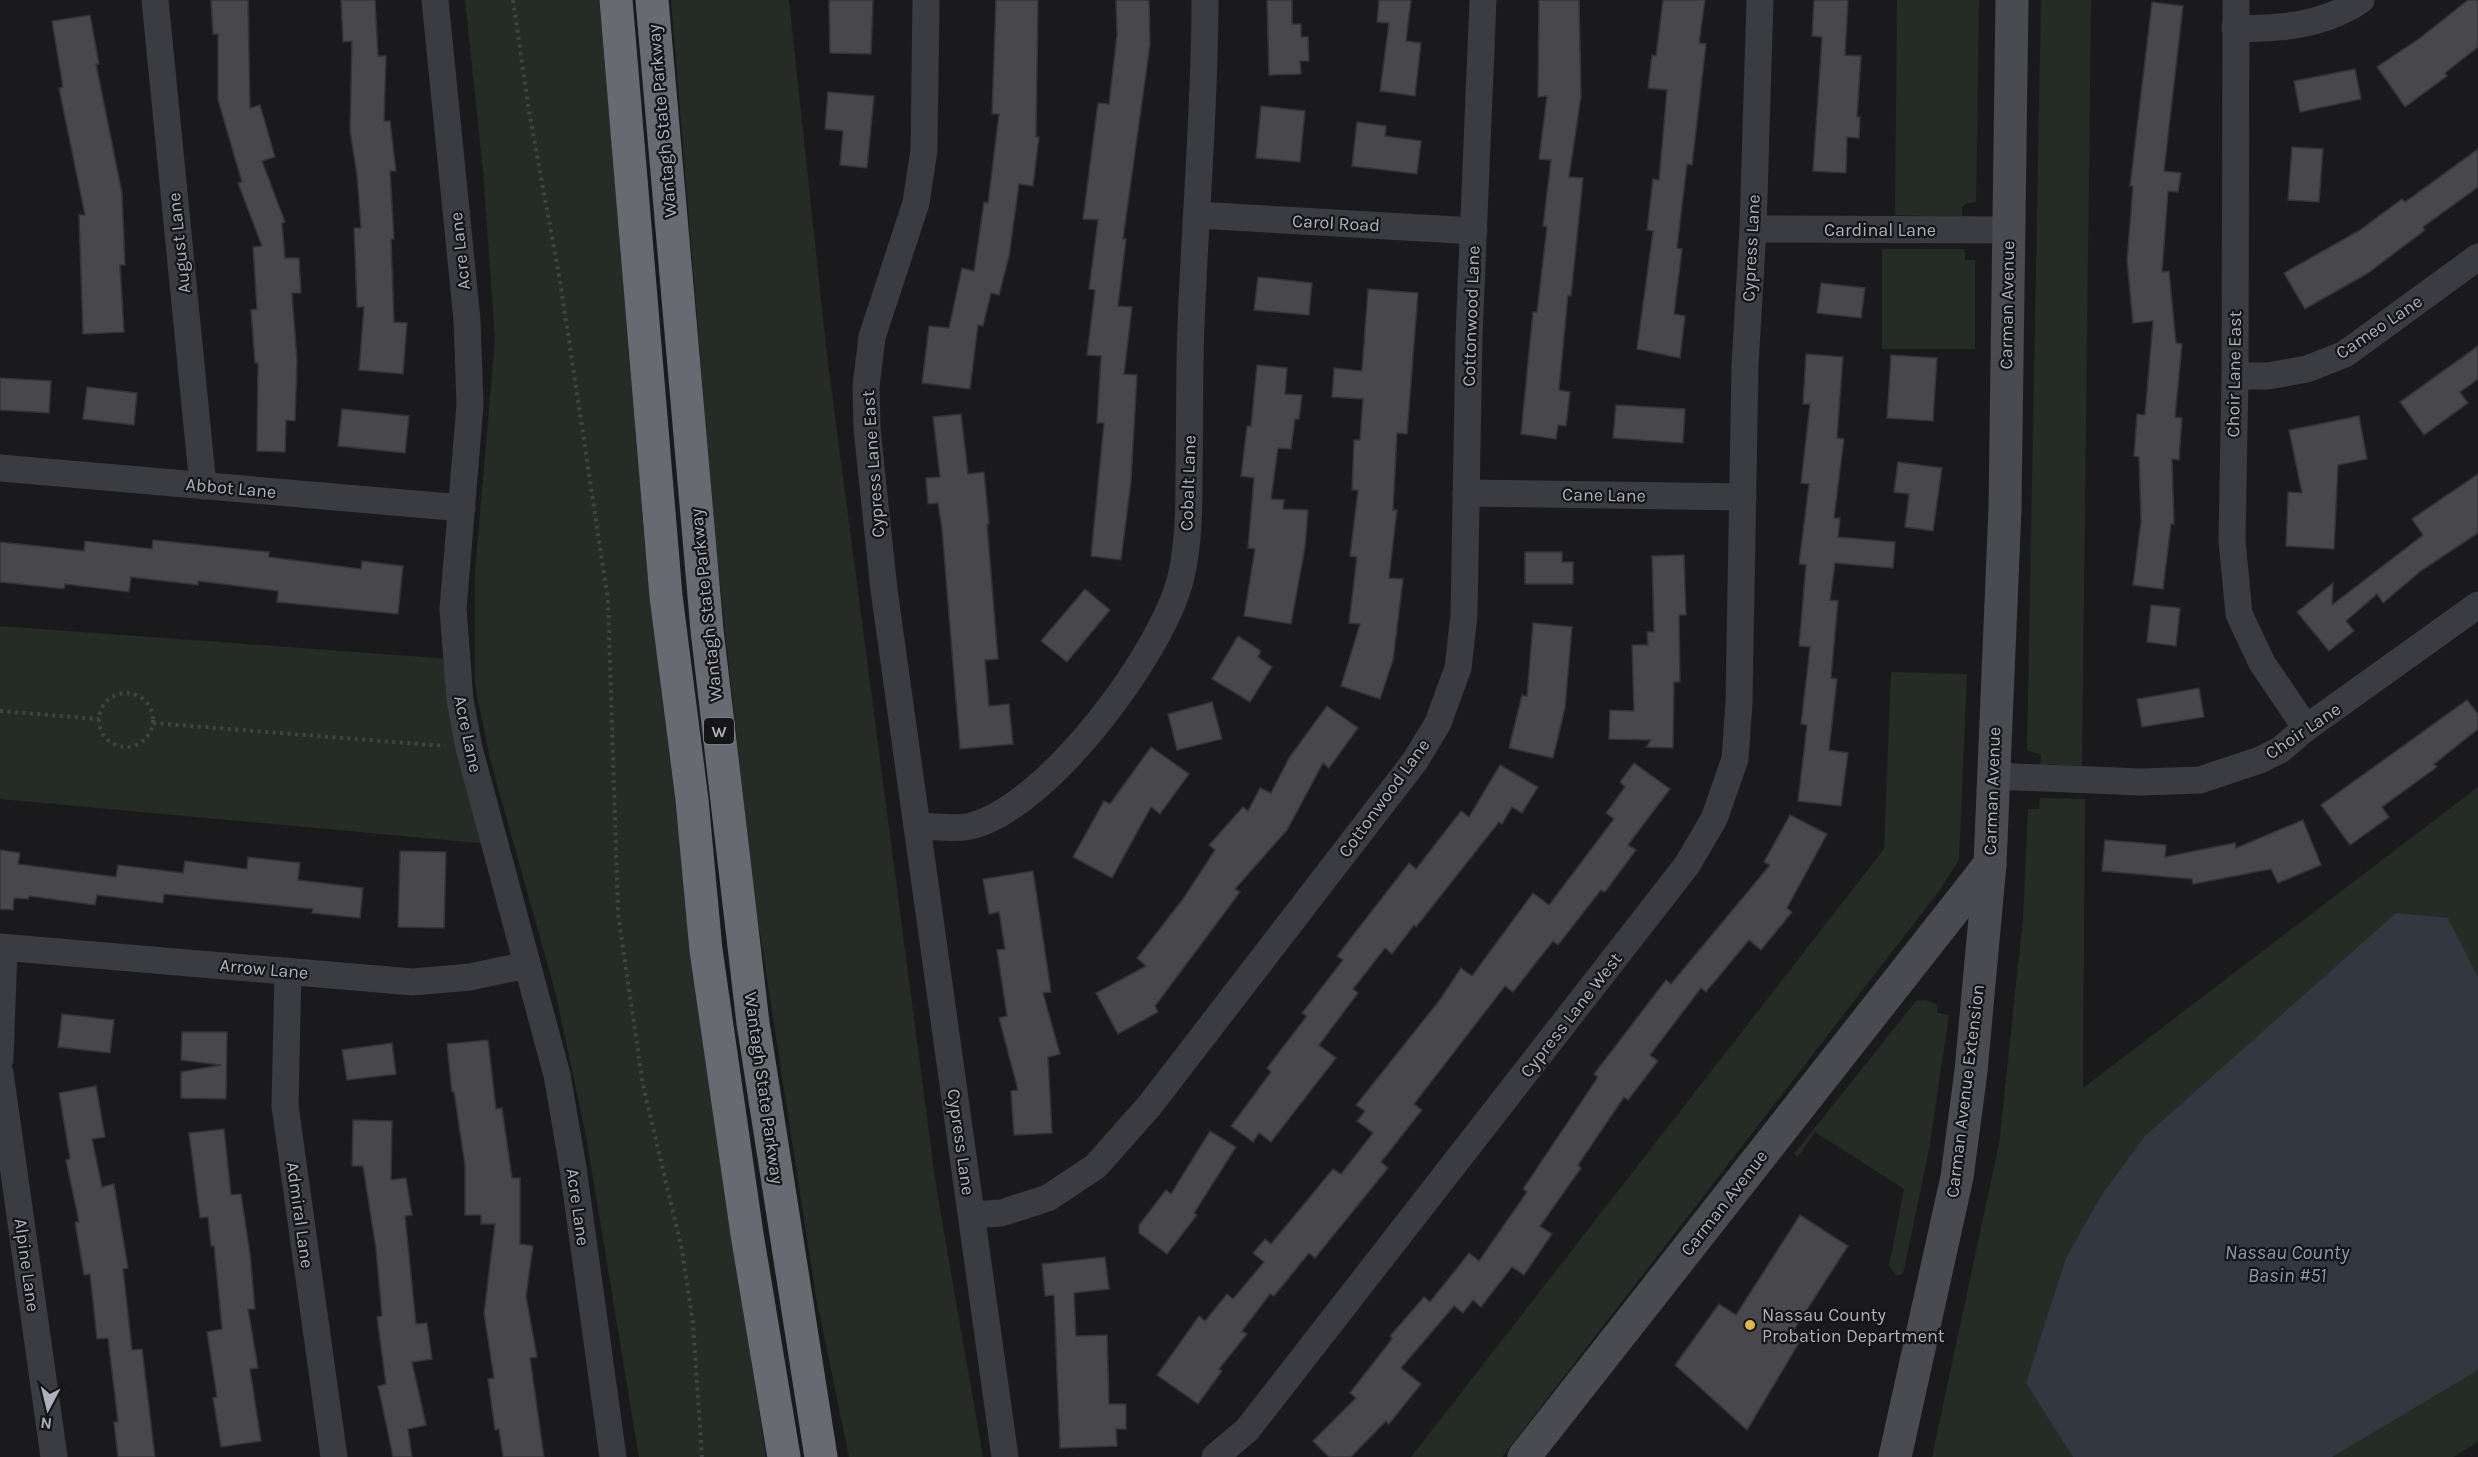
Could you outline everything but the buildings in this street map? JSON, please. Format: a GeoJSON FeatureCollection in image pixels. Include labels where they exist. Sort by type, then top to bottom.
{"type":"FeatureCollection","features":[{"type":"Feature","properties":{"kind":"highway","name":"Wantagh State Parkway"},"geometry":{"type":"LineString","coordinates":[[616,0],[666,596],[692,800],[706,950],[749,1246],[784,1457]]}},
{"type":"Feature","properties":{"kind":"highway","name":"Wantagh State Parkway"},"geometry":{"type":"LineString","coordinates":[[652,0],[683,375],[710,654],[753,1023],[821,1457]]}},
{"type":"Feature","properties":{"kind":"main road","name":"Carman Avenue"},"geometry":{"type":"LineString","coordinates":[[1524,1457],[1989,864],[2005,508],[2012,0]]}},
{"type":"Feature","properties":{"kind":"main road","name":"Carman Avenue Extension"},"geometry":{"type":"LineString","coordinates":[[1895,1457],[1957,1177],[1971,1071],[1989,864]]}},
{"type":"Feature","properties":{"kind":"street","name":"August Lane"},"geometry":{"type":"LineString","coordinates":[[155,0],[203,486]]}},
{"type":"Feature","properties":{"kind":"street","name":"Acre Lane"},"geometry":{"type":"LineString","coordinates":[[435,0],[467,320],[470,405],[454,630],[460,700],[469,748],[557,1075],[573,1168],[614,1457]]}},
{"type":"Feature","properties":{"kind":"street","name":"Cypress Lane East"},"geometry":{"type":"LineString","coordinates":[[917,826],[884,590],[867,429],[866,386],[872,337],[916,203],[924,150],[926,0]]}},
{"type":"Feature","properties":{"kind":"street","name":"Cobalt Lane"},"geometry":{"type":"LineString","coordinates":[[917,826],[970,826],[1003,812],[1032,793],[1064,762],[1111,704],[1142,660],[1168,614],[1181,577],[1188,517],[1191,325],[1205,76],[1205,0]]}},
{"type":"Feature","properties":{"kind":"street","name":"Cottonwood Lane"},"geometry":{"type":"LineString","coordinates":[[972,1215],[1000,1213],[1047,1198],[1096,1166],[1150,1105],[1415,761],[1438,723],[1458,668],[1464,615],[1469,336],[1483,0]]}},
{"type":"Feature","properties":{"kind":"street","name":"Cypress Lane"},"geometry":{"type":"LineString","coordinates":[[1743,497],[1744,365],[1753,229],[1760,0]]}},
{"type":"Feature","properties":{"kind":"street","name":"Choir Lane East"},"geometry":{"type":"LineString","coordinates":[[2236,0],[2232,541],[2239,614],[2262,663],[2307,728]]}},
{"type":"Feature","properties":{"kind":"street"},"geometry":{"type":"LineString","coordinates":[[2235,28],[2274,30],[2306,23],[2350,8],[2361,0]]}},
{"type":"Feature","properties":{"kind":"street","name":"Carol Road"},"geometry":{"type":"LineString","coordinates":[[1197,215],[1474,231]]}},
{"type":"Feature","properties":{"kind":"street","name":"Cardinal Lane"},"geometry":{"type":"LineString","coordinates":[[1753,229],[2008,230]]}},
{"type":"Feature","properties":{"kind":"street","name":"Cameo Lane"},"geometry":{"type":"LineString","coordinates":[[2235,376],[2268,376],[2297,371],[2345,354],[2478,257]]}},
{"type":"Feature","properties":{"kind":"street","name":"Abbot Lane"},"geometry":{"type":"LineString","coordinates":[[0,468],[462,508]]}},
{"type":"Feature","properties":{"kind":"street","name":"Cane Lane"},"geometry":{"type":"LineString","coordinates":[[1466,493],[1743,497]]}},
{"type":"Feature","properties":{"kind":"street","name":"Cypress Lane West"},"geometry":{"type":"LineString","coordinates":[[1215,1457],[1247,1430],[1688,865],[1714,819],[1736,748],[1743,497]]}},
{"type":"Feature","properties":{"kind":"street","name":"Choir Lane"},"geometry":{"type":"LineString","coordinates":[[1993,776],[2141,782],[2200,780],[2230,772],[2280,750],[2478,605]]}},
{"type":"Feature","properties":{"kind":"street","name":"Cypress Lane"},"geometry":{"type":"LineString","coordinates":[[917,826],[1005,1457]]}},
{"type":"Feature","properties":{"kind":"street"},"geometry":{"type":"LineString","coordinates":[[0,1059],[2,947]]}},
{"type":"Feature","properties":{"kind":"street","name":"Arrow Lane"},"geometry":{"type":"LineString","coordinates":[[2,947],[413,982],[470,977],[527,965]]}},
{"type":"Feature","properties":{"kind":"street","name":"Admiral Lane"},"geometry":{"type":"LineString","coordinates":[[288,971],[285,1106],[334,1457]]}},
{"type":"Feature","properties":{"kind":"street","name":"Alpine Lane"},"geometry":{"type":"LineString","coordinates":[[0,1073],[54,1457]]}},
{"type":"Feature","properties":{"kind":"path"},"geometry":{"type":"LineString","coordinates":[[513,0],[529,111],[560,282],[608,600],[618,914],[643,1085],[682,1250],[699,1389],[702,1457]]}},
{"type":"Feature","properties":{"kind":"path"},"geometry":{"type":"LineString","coordinates":[[128,693],[136,695],[149,706],[153,723],[145,739],[128,747],[111,742],[104,736],[99,719],[105,703],[112,697],[128,693]]}},
{"type":"Feature","properties":{"kind":"path"},"geometry":{"type":"LineString","coordinates":[[0,711],[99,719]]}},
{"type":"Feature","properties":{"kind":"path"},"geometry":{"type":"LineString","coordinates":[[153,723],[469,748]]}},
{"type":"Feature","properties":{"kind":"shaded area"},"geometry":{"type":"Polygon","coordinates":[[[465,0],[599,0],[661,691],[720,1156],[766,1457],[639,1457],[586,1136],[556,995],[490,759],[475,685],[475,571],[495,339],[483,171],[465,0]]]}},
{"type":"Feature","properties":{"kind":"shaded area"},"geometry":{"type":"Polygon","coordinates":[[[671,0],[789,0],[827,355],[936,1186],[983,1457],[849,1457],[816,1297],[754,894],[716,549],[671,0]]]}},
{"type":"Feature","properties":{"kind":"shaded area"},"geometry":{"type":"Polygon","coordinates":[[[1897,0],[1979,0],[1976,202],[1967,203],[1962,207],[1962,217],[1895,215],[1897,0]]]}},
{"type":"Feature","properties":{"kind":"shaded area"},"geometry":{"type":"Polygon","coordinates":[[[2041,0],[2091,0],[2082,766],[2040,764],[2041,755],[2027,750],[2041,0]]]}},
{"type":"Feature","properties":{"kind":"shaded area"},"geometry":{"type":"Polygon","coordinates":[[[1882,249],[1965,249],[1965,260],[1975,260],[1975,349],[1882,349],[1882,249]]]}},
{"type":"Feature","properties":{"kind":"shaded area"},"geometry":{"type":"Polygon","coordinates":[[[0,626],[451,659],[489,844],[0,799],[0,626]]]}},
{"type":"Feature","properties":{"kind":"shaded area"},"geometry":{"type":"Polygon","coordinates":[[[1891,672],[1967,674],[1959,860],[1939,891],[1502,1457],[1411,1457],[1884,849],[1891,672]]]}},
{"type":"Feature","properties":{"kind":"shaded area","name":"Nassau County Basin #51"},"geometry":{"type":"Polygon","coordinates":[[[2478,787],[2478,1442],[2453,1457],[1932,1457],[1999,1144],[2023,919],[2028,809],[2039,809],[2040,798],[2085,799],[2083,1088],[2478,787]]]}},
{"type":"Feature","properties":{"kind":"shaded area"},"geometry":{"type":"Polygon","coordinates":[[[1926,1000],[1936,1004],[1938,1013],[1949,1015],[1929,1150],[1903,1274],[1897,1276],[1889,1266],[1904,1189],[1815,1132],[1798,1157],[1794,1154],[1916,1001],[1926,1000]]]}},
{"type":"Feature","properties":{"kind":"water","name":"Nassau County Basin #51"},"geometry":{"type":"Polygon","coordinates":[[[2396,913],[2448,918],[2478,977],[2478,1370],[2332,1457],[2073,1457],[2026,1383],[2066,1258],[2101,1196],[2144,1137],[2396,913]]]}},
{"type":"Feature","properties":{"kind":"place","name":"Nassau County Probation Department"},"geometry":{"type":"Point","coordinates":[1750,1325]}}]}
